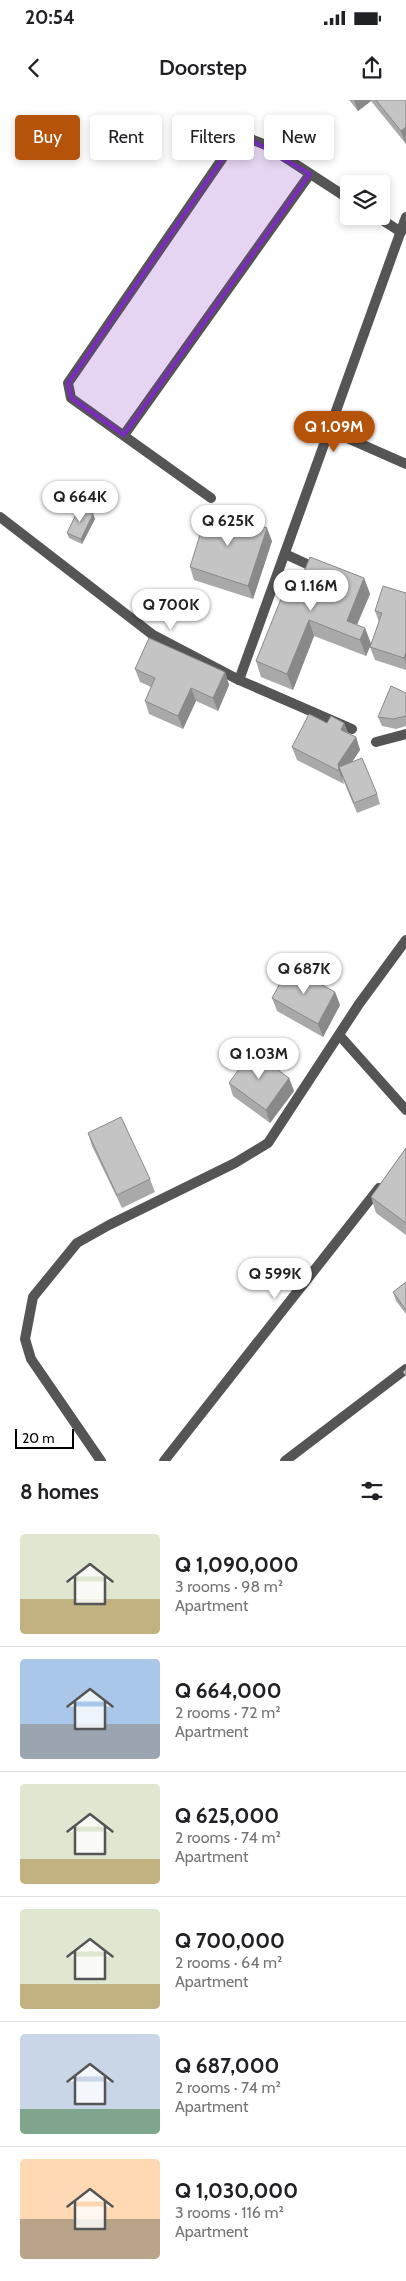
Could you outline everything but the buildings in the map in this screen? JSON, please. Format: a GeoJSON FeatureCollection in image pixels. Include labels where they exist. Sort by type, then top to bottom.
{"type":"FeatureCollection","features":[{"type":"Feature","properties":{"kind":"street"},"geometry":{"type":"LineString","coordinates":[[211,498],[71,398],[68,383],[233,143],[248,138],[257,141],[340,193]]}},
{"type":"Feature","properties":{"kind":"street"},"geometry":{"type":"LineString","coordinates":[[124,435],[310,174]]}},
{"type":"Feature","properties":{"kind":"street"},"geometry":{"type":"LineString","coordinates":[[239,680],[406,217]]}},
{"type":"Feature","properties":{"kind":"street"},"geometry":{"type":"LineString","coordinates":[[390,225],[401,232]]}},
{"type":"Feature","properties":{"kind":"street"},"geometry":{"type":"LineString","coordinates":[[329,430],[406,464]]}},
{"type":"Feature","properties":{"kind":"street"},"geometry":{"type":"LineString","coordinates":[[0,517],[153,635],[239,680],[352,729]]}},
{"type":"Feature","properties":{"kind":"street"},"geometry":{"type":"LineString","coordinates":[[285,554],[326,573]]}},
{"type":"Feature","properties":{"kind":"street"},"geometry":{"type":"LineString","coordinates":[[376,742],[406,734]]}},
{"type":"Feature","properties":{"kind":"street"},"geometry":{"type":"LineString","coordinates":[[101,1461],[32,1359],[25,1338],[34,1297],[77,1243],[236,1163],[268,1143],[340,1036],[359,1004],[406,940]]}},
{"type":"Feature","properties":{"kind":"street"},"geometry":{"type":"LineString","coordinates":[[340,1036],[406,1110]]}},
{"type":"Feature","properties":{"kind":"street"},"geometry":{"type":"LineString","coordinates":[[164,1461],[388,1177]]}},
{"type":"Feature","properties":{"kind":"street"},"geometry":{"type":"LineString","coordinates":[[285,1461],[406,1370]]}},
{"type":"Feature","properties":{"kind":"highlighted area"},"geometry":{"type":"Polygon","coordinates":[[[248,138],[310,174],[124,435],[71,398],[68,383],[233,143],[248,138]]]}}]}
